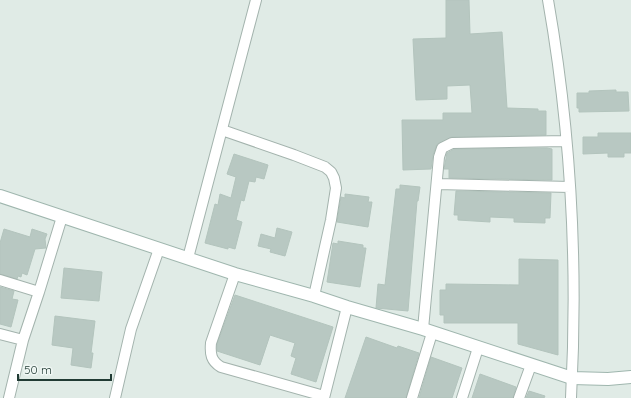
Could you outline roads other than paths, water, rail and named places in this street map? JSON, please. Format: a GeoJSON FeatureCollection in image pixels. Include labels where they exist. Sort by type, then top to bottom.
{"type":"FeatureCollection","features":[{"type":"Feature","properties":{"kind":"main road"},"geometry":{"type":"LineString","coordinates":[[0,196],[235,274],[314,296],[572,378],[608,379],[631,377]]}},
{"type":"Feature","properties":{"kind":"street"},"geometry":{"type":"LineString","coordinates":[[188,258],[256,0]]}},
{"type":"Feature","properties":{"kind":"street"},"geometry":{"type":"LineString","coordinates":[[548,0],[561,81],[570,187],[573,298],[571,398]]}},
{"type":"Feature","properties":{"kind":"street"},"geometry":{"type":"LineString","coordinates":[[222,130],[325,167],[334,178],[336,188],[331,220],[314,296]]}},
{"type":"Feature","properties":{"kind":"street"},"geometry":{"type":"LineString","coordinates":[[412,398],[427,331],[439,157],[442,148],[452,143],[566,141]]}},
{"type":"Feature","properties":{"kind":"street"},"geometry":{"type":"LineString","coordinates":[[437,184],[570,187]]}},
{"type":"Feature","properties":{"kind":"street"},"geometry":{"type":"LineString","coordinates":[[9,398],[22,340],[39,292],[62,217]]}},
{"type":"Feature","properties":{"kind":"street"},"geometry":{"type":"LineString","coordinates":[[115,398],[131,329],[159,249]]}},
{"type":"Feature","properties":{"kind":"street"},"geometry":{"type":"LineString","coordinates":[[235,274],[210,351],[214,363],[221,367],[324,397],[347,307]]}},
{"type":"Feature","properties":{"kind":"street"},"geometry":{"type":"LineString","coordinates":[[0,280],[39,292]]}},
{"type":"Feature","properties":{"kind":"street"},"geometry":{"type":"LineString","coordinates":[[0,334],[22,340]]}},
{"type":"Feature","properties":{"kind":"street"},"geometry":{"type":"LineString","coordinates":[[462,398],[478,348]]}},
{"type":"Feature","properties":{"kind":"street"},"geometry":{"type":"LineString","coordinates":[[519,398],[531,365]]}}]}
